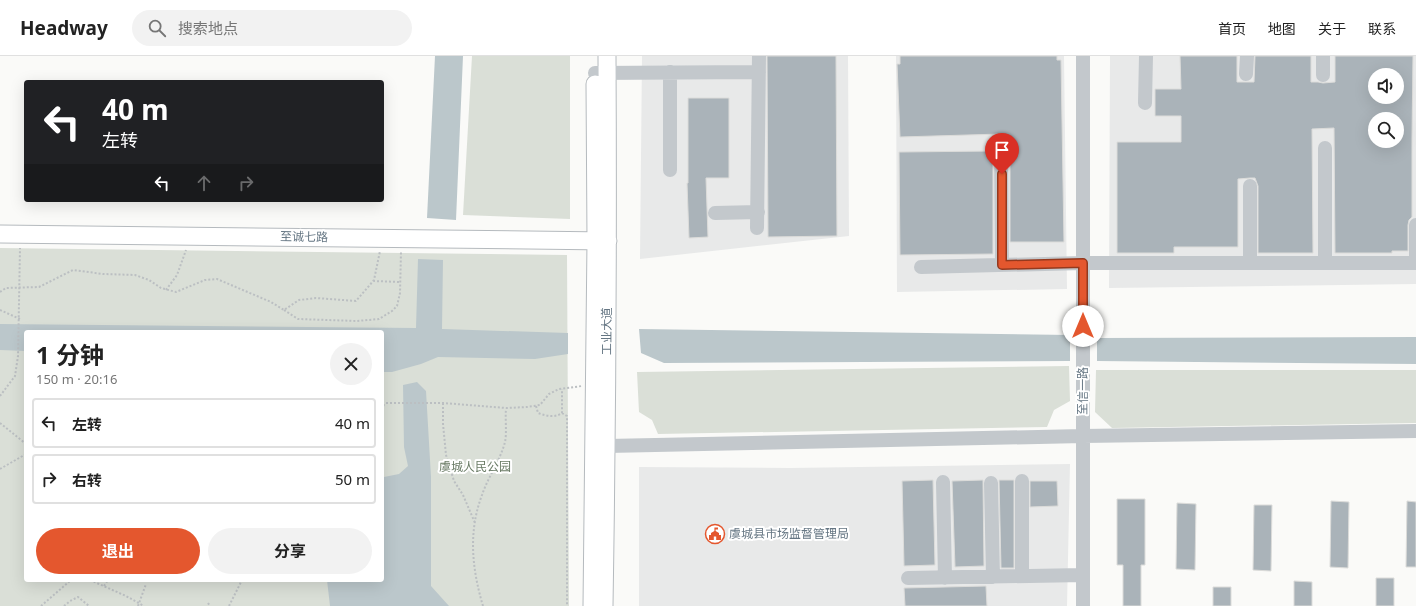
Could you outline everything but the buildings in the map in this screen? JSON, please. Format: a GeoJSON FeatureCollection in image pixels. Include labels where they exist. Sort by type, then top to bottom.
{"type":"FeatureCollection","features":[{"type":"Feature","properties":{"kind":"main road","name":"工业大道"},"geometry":{"type":"LineString","coordinates":[[601,64],[602,241],[607,446],[604,606]]}},
{"type":"Feature","properties":{"kind":"main road","name":"至诚七路"},"geometry":{"type":"LineString","coordinates":[[0,234],[602,241]]}},
{"type":"Feature","properties":{"kind":"main road"},"geometry":{"type":"LineString","coordinates":[[592,606],[594,384],[602,241]]}},
{"type":"Feature","properties":{"kind":"street"},"geometry":{"type":"LineString","coordinates":[[757,228],[759,56]]}},
{"type":"Feature","properties":{"kind":"street","name":"至信一路"},"geometry":{"type":"LineString","coordinates":[[1083,56],[1083,606]]}},
{"type":"Feature","properties":{"kind":"street"},"geometry":{"type":"LineString","coordinates":[[1145,103],[1146,56]]}},
{"type":"Feature","properties":{"kind":"street"},"geometry":{"type":"LineString","coordinates":[[1246,56],[1246,74]]}},
{"type":"Feature","properties":{"kind":"street"},"geometry":{"type":"LineString","coordinates":[[1323,56],[1323,75]]}},
{"type":"Feature","properties":{"kind":"street"},"geometry":{"type":"LineString","coordinates":[[601,64],[670,72],[759,72]]}},
{"type":"Feature","properties":{"kind":"street"},"geometry":{"type":"LineString","coordinates":[[670,72],[670,170]]}},
{"type":"Feature","properties":{"kind":"street"},"geometry":{"type":"LineString","coordinates":[[1001,143],[1002,265]]}},
{"type":"Feature","properties":{"kind":"street"},"geometry":{"type":"LineString","coordinates":[[1325,148],[1325,263]]}},
{"type":"Feature","properties":{"kind":"street"},"geometry":{"type":"LineString","coordinates":[[1250,186],[1250,263]]}},
{"type":"Feature","properties":{"kind":"street"},"geometry":{"type":"LineString","coordinates":[[714,214],[758,212]]}},
{"type":"Feature","properties":{"kind":"street"},"geometry":{"type":"LineString","coordinates":[[921,267],[1083,263],[1416,263],[1416,225]]}},
{"type":"Feature","properties":{"kind":"street"},"geometry":{"type":"LineString","coordinates":[[607,446],[1416,431]]}},
{"type":"Feature","properties":{"kind":"street"},"geometry":{"type":"LineString","coordinates":[[1022,481],[1022,576]]}},
{"type":"Feature","properties":{"kind":"street"},"geometry":{"type":"LineString","coordinates":[[943,482],[945,578]]}},
{"type":"Feature","properties":{"kind":"street"},"geometry":{"type":"LineString","coordinates":[[991,483],[993,577]]}},
{"type":"Feature","properties":{"kind":"street"},"geometry":{"type":"LineString","coordinates":[[908,578],[1083,575]]}},
{"type":"Feature","properties":{"kind":"path"},"geometry":{"type":"LineString","coordinates":[[0,396],[15,376],[18,356],[20,319],[20,234]]}},
{"type":"Feature","properties":{"kind":"path"},"geometry":{"type":"LineString","coordinates":[[166,290],[177,275],[185,254],[188,236]]}},
{"type":"Feature","properties":{"kind":"path"},"geometry":{"type":"LineString","coordinates":[[284,310],[299,300],[316,298],[356,301],[373,281],[382,238]]}},
{"type":"Feature","properties":{"kind":"path"},"geometry":{"type":"LineString","coordinates":[[0,292],[6,288],[39,287],[73,270],[103,274],[135,275],[149,280],[161,288],[176,292],[205,280],[217,279],[272,302],[298,319],[380,319],[397,306],[400,292],[402,238]]}},
{"type":"Feature","properties":{"kind":"path"},"geometry":{"type":"LineString","coordinates":[[373,281],[400,282]]}},
{"type":"Feature","properties":{"kind":"path"},"geometry":{"type":"LineString","coordinates":[[0,310],[20,319]]}},
{"type":"Feature","properties":{"kind":"path"},"geometry":{"type":"LineString","coordinates":[[384,403],[443,403],[506,408],[536,406],[540,405],[549,394],[562,389],[594,384]]}},
{"type":"Feature","properties":{"kind":"path"},"geometry":{"type":"LineString","coordinates":[[562,389],[562,413]]}},
{"type":"Feature","properties":{"kind":"path"},"geometry":{"type":"LineString","coordinates":[[443,403],[443,424],[446,454],[454,481],[463,495],[475,524]]}},
{"type":"Feature","properties":{"kind":"path"},"geometry":{"type":"LineString","coordinates":[[536,406],[538,413],[545,416],[558,416],[562,413]]}},
{"type":"Feature","properties":{"kind":"path"},"geometry":{"type":"LineString","coordinates":[[483,606],[477,585],[472,549],[475,524],[482,495],[499,460],[505,441],[506,408]]}},
{"type":"Feature","properties":{"kind":"path"},"geometry":{"type":"LineString","coordinates":[[562,413],[567,416],[567,606]]}},
{"type":"Feature","properties":{"kind":"path"},"geometry":{"type":"LineString","coordinates":[[0,423],[24,442]]}},
{"type":"Feature","properties":{"kind":"path"},"geometry":{"type":"LineString","coordinates":[[0,469],[24,455]]}},
{"type":"Feature","properties":{"kind":"path"},"geometry":{"type":"LineString","coordinates":[[41,606],[69,582]]}},
{"type":"Feature","properties":{"kind":"path"},"geometry":{"type":"LineString","coordinates":[[95,582],[144,606]]}},
{"type":"Feature","properties":{"kind":"path"},"geometry":{"type":"LineString","coordinates":[[104,586],[107,582]]}},
{"type":"Feature","properties":{"kind":"path"},"geometry":{"type":"LineString","coordinates":[[229,606],[241,582]]}},
{"type":"Feature","properties":{"kind":"path"},"geometry":{"type":"LineString","coordinates":[[138,606],[146,584]]}},
{"type":"Feature","properties":{"kind":"path"},"geometry":{"type":"LineString","coordinates":[[64,606],[78,597],[89,606]]}},
{"type":"Feature","properties":{"kind":"shaded area"},"geometry":{"type":"Polygon","coordinates":[[[435,56],[463,56],[456,220],[427,218],[435,56]]]}},
{"type":"Feature","properties":{"kind":"shaded area"},"geometry":{"type":"Polygon","coordinates":[[[642,56],[848,56],[849,236],[640,259],[642,56]]]}},
{"type":"Feature","properties":{"kind":"shaded area"},"geometry":{"type":"Polygon","coordinates":[[[896,56],[1064,56],[1067,289],[897,292],[896,56]]]}},
{"type":"Feature","properties":{"kind":"shaded area"},"geometry":{"type":"Polygon","coordinates":[[[1110,56],[1416,56],[1416,284],[1109,288],[1110,56]]]}},
{"type":"Feature","properties":{"kind":"shaded area"},"geometry":{"type":"Polygon","coordinates":[[[418,259],[443,260],[442,329],[568,333],[568,354],[535,359],[438,357],[421,364],[392,372],[384,372],[384,330],[24,330],[24,351],[0,350],[0,324],[416,328],[418,259]]]}},
{"type":"Feature","properties":{"kind":"shaded area"},"geometry":{"type":"Polygon","coordinates":[[[639,329],[1070,335],[1070,361],[664,363],[641,353],[639,329]]]}},
{"type":"Feature","properties":{"kind":"shaded area"},"geometry":{"type":"Polygon","coordinates":[[[1416,337],[1416,364],[1097,361],[1097,338],[1416,337]]]}},
{"type":"Feature","properties":{"kind":"shaded area"},"geometry":{"type":"Polygon","coordinates":[[[417,382],[426,391],[431,477],[431,586],[449,606],[330,606],[327,582],[384,582],[384,477],[399,474],[408,466],[404,447],[403,385],[417,382]]]}},
{"type":"Feature","properties":{"kind":"shaded area"},"geometry":{"type":"Polygon","coordinates":[[[1070,464],[1067,606],[639,606],[639,467],[790,468],[1070,464]]]}},
{"type":"Feature","properties":{"kind":"green space"},"geometry":{"type":"Polygon","coordinates":[[[472,56],[570,56],[570,219],[463,215],[472,56]]]}},
{"type":"Feature","properties":{"kind":"green space","name":"虞城人民公园"},"geometry":{"type":"Polygon","coordinates":[[[0,248],[567,255],[569,606],[0,606],[0,248]]]}},
{"type":"Feature","properties":{"kind":"green space"},"geometry":{"type":"Polygon","coordinates":[[[1069,366],[1070,401],[1054,410],[1047,427],[658,434],[652,420],[639,412],[637,372],[1069,366]]]}},
{"type":"Feature","properties":{"kind":"green space"},"geometry":{"type":"Polygon","coordinates":[[[1096,370],[1416,370],[1416,423],[1112,428],[1095,412],[1096,370]]]}},
{"type":"Feature","properties":{"kind":"place","name":"虞城县市场监督管理局"},"geometry":{"type":"Point","coordinates":[715,534]}},
{"type":"Feature","properties":{"kind":"route"},"geometry":{"type":"LineString","coordinates":[[1002,174],[1002,265],[1083,263],[1083,326]]}}]}
